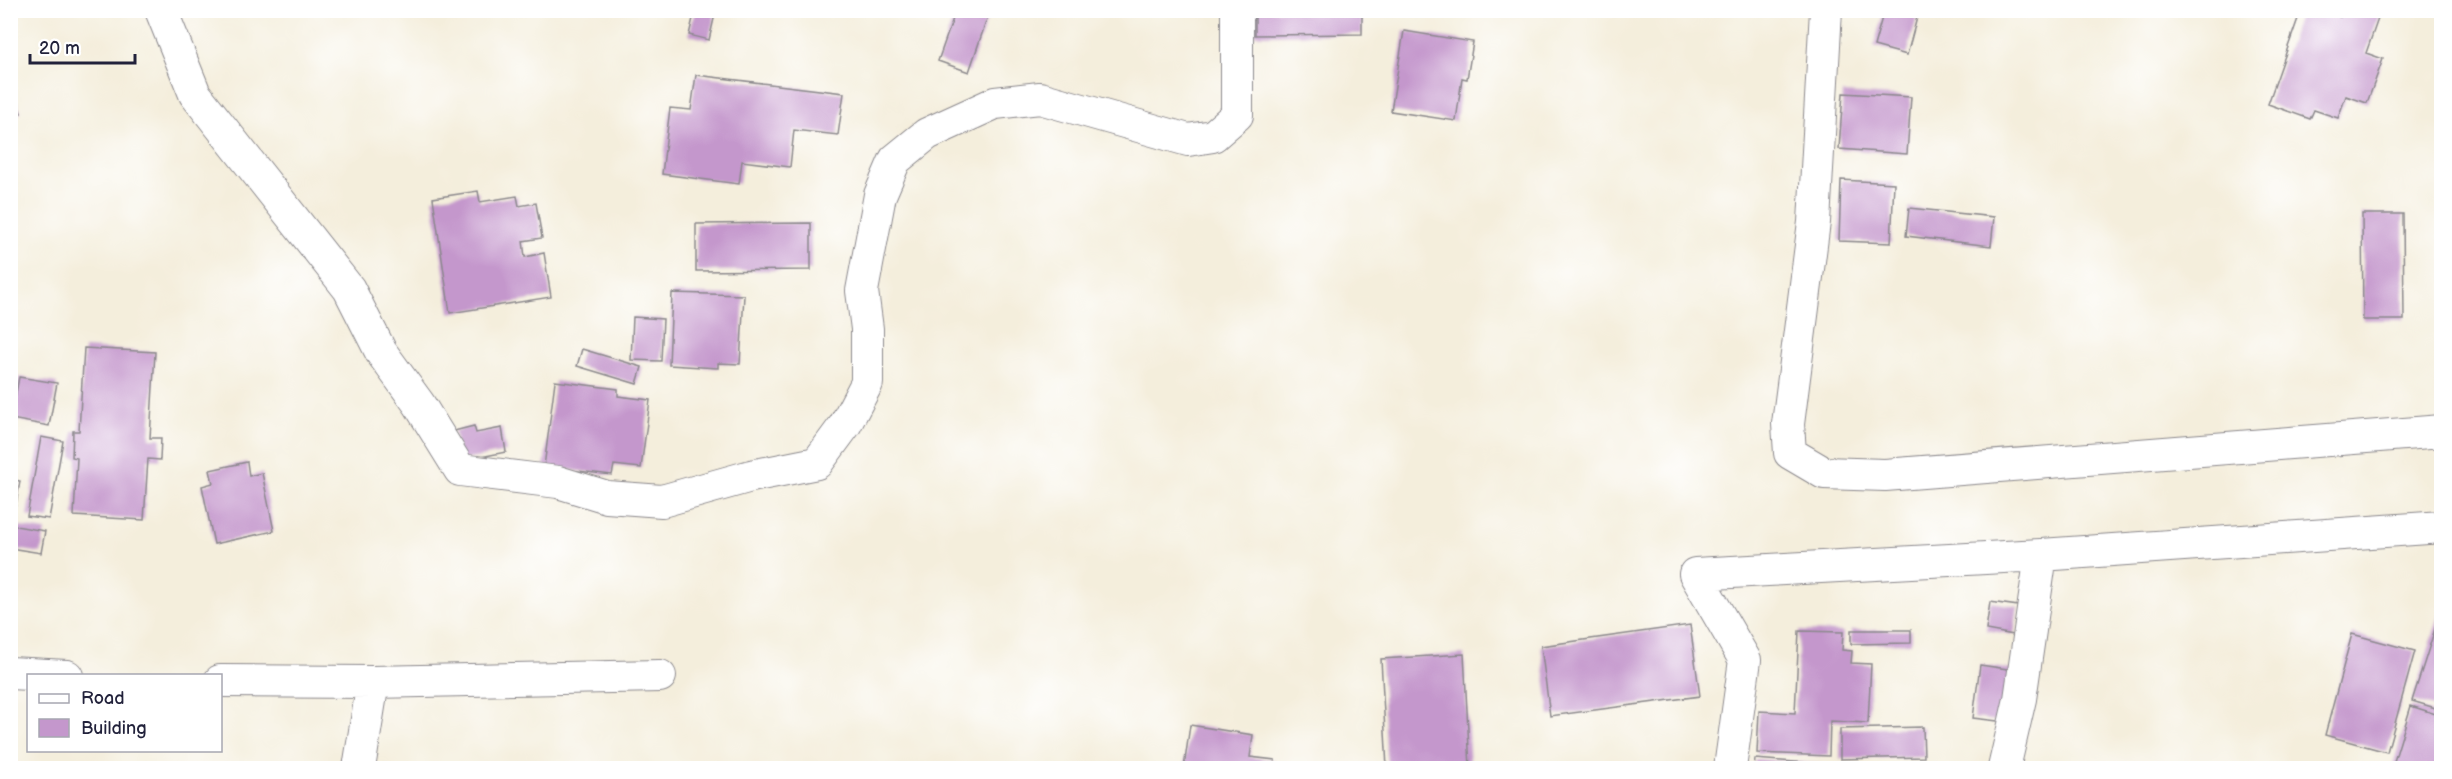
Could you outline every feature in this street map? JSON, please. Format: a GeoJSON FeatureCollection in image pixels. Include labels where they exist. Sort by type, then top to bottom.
{"type":"FeatureCollection","features":[{"type":"Feature","properties":{"kind":"street"},"geometry":{"type":"LineString","coordinates":[[161,10],[195,93],[349,289],[381,352],[418,404],[460,470],[558,482],[607,498],[662,501],[751,476],[816,463],[844,425],[867,383],[867,329],[862,291],[880,195],[894,160],[927,134],[995,103],[1040,98],[1188,140],[1213,136],[1237,115],[1237,10]]}},
{"type":"Feature","properties":{"kind":"street"},"geometry":{"type":"LineString","coordinates":[[1826,10],[1814,222],[1788,424],[1790,453],[1824,473],[1885,475],[2442,431]]}},
{"type":"Feature","properties":{"kind":"street"},"geometry":{"type":"LineString","coordinates":[[1730,768],[1745,660],[1695,574],[2041,555],[2442,526]]}},
{"type":"Feature","properties":{"kind":"street"},"geometry":{"type":"LineString","coordinates":[[2004,768],[2020,699],[2041,555]]}},
{"type":"Feature","properties":{"kind":"street"},"geometry":{"type":"LineString","coordinates":[[10,674],[27,674]]}},
{"type":"Feature","properties":{"kind":"street"},"geometry":{"type":"LineString","coordinates":[[222,681],[372,682],[660,676]]}},
{"type":"Feature","properties":{"kind":"street"},"geometry":{"type":"LineString","coordinates":[[359,768],[372,682]]}},
{"type":"Feature","properties":{"kind":"building"},"geometry":{"type":"Polygon","coordinates":[[[695,10],[716,10],[709,40],[689,35],[695,10]]]}},
{"type":"Feature","properties":{"kind":"building"},"geometry":{"type":"Polygon","coordinates":[[[956,10],[990,10],[969,72],[938,61],[956,10]]]}},
{"type":"Feature","properties":{"kind":"building"},"geometry":{"type":"Polygon","coordinates":[[[1255,10],[1362,10],[1362,34],[1255,35],[1255,10]]]}},
{"type":"Feature","properties":{"kind":"building"},"geometry":{"type":"Polygon","coordinates":[[[1884,10],[1919,10],[1907,55],[1874,46],[1884,10]]]}},
{"type":"Feature","properties":{"kind":"building"},"geometry":{"type":"Polygon","coordinates":[[[2262,10],[2287,10],[2285,18],[2262,10]]]}},
{"type":"Feature","properties":{"kind":"building"},"geometry":{"type":"Polygon","coordinates":[[[2301,10],[2321,10],[2340,17],[2342,10],[2380,13],[2366,53],[2383,59],[2367,103],[2346,96],[2338,118],[2314,110],[2310,119],[2268,104],[2301,10]]]}},
{"type":"Feature","properties":{"kind":"building"},"geometry":{"type":"Polygon","coordinates":[[[1404,31],[1473,42],[1467,79],[1462,78],[1456,121],[1391,111],[1404,31]]]}},
{"type":"Feature","properties":{"kind":"building"},"geometry":{"type":"Polygon","coordinates":[[[696,75],[844,93],[838,135],[794,130],[790,167],[742,161],[739,184],[662,174],[670,108],[691,110],[696,75]]]}},
{"type":"Feature","properties":{"kind":"building"},"geometry":{"type":"Polygon","coordinates":[[[10,83],[21,113],[10,116],[10,83]]]}},
{"type":"Feature","properties":{"kind":"building"},"geometry":{"type":"Polygon","coordinates":[[[1843,93],[1911,97],[1907,154],[1839,149],[1843,93]]]}},
{"type":"Feature","properties":{"kind":"building"},"geometry":{"type":"Polygon","coordinates":[[[1841,180],[1894,183],[1891,243],[1839,241],[1841,180]]]}},
{"type":"Feature","properties":{"kind":"building"},"geometry":{"type":"Polygon","coordinates":[[[478,191],[480,202],[517,196],[519,206],[536,203],[542,238],[523,241],[525,257],[544,253],[551,297],[450,313],[433,198],[478,191]]]}},
{"type":"Feature","properties":{"kind":"building"},"geometry":{"type":"Polygon","coordinates":[[[1909,208],[1994,217],[1991,246],[1906,236],[1909,208]]]}},
{"type":"Feature","properties":{"kind":"building"},"geometry":{"type":"Polygon","coordinates":[[[2362,214],[2403,214],[2404,320],[2363,320],[2362,214]]]}},
{"type":"Feature","properties":{"kind":"building"},"geometry":{"type":"Polygon","coordinates":[[[811,223],[811,270],[696,271],[696,224],[811,223]]]}},
{"type":"Feature","properties":{"kind":"building"},"geometry":{"type":"Polygon","coordinates":[[[672,293],[744,295],[740,364],[718,363],[718,368],[669,365],[672,293]]]}},
{"type":"Feature","properties":{"kind":"building"},"geometry":{"type":"Polygon","coordinates":[[[633,317],[663,319],[661,361],[631,360],[633,317]]]}},
{"type":"Feature","properties":{"kind":"building"},"geometry":{"type":"Polygon","coordinates":[[[84,348],[155,352],[150,438],[161,438],[160,460],[148,459],[144,520],[74,516],[77,458],[72,457],[73,431],[79,431],[84,348]]]}},
{"type":"Feature","properties":{"kind":"building"},"geometry":{"type":"Polygon","coordinates":[[[582,349],[642,367],[637,384],[577,366],[582,349]]]}},
{"type":"Feature","properties":{"kind":"building"},"geometry":{"type":"Polygon","coordinates":[[[19,377],[57,383],[49,426],[11,419],[19,377]]]}},
{"type":"Feature","properties":{"kind":"building"},"geometry":{"type":"Polygon","coordinates":[[[555,381],[618,389],[618,396],[650,400],[641,468],[614,465],[612,475],[544,467],[555,381]]]}},
{"type":"Feature","properties":{"kind":"building"},"geometry":{"type":"Polygon","coordinates":[[[474,426],[476,433],[502,428],[506,452],[460,461],[454,431],[474,426]]]}},
{"type":"Feature","properties":{"kind":"building"},"geometry":{"type":"Polygon","coordinates":[[[41,437],[63,441],[49,519],[27,516],[41,437]]]}},
{"type":"Feature","properties":{"kind":"building"},"geometry":{"type":"Polygon","coordinates":[[[247,462],[249,476],[262,473],[274,531],[214,544],[202,486],[213,483],[210,470],[247,462]]]}},
{"type":"Feature","properties":{"kind":"building"},"geometry":{"type":"Polygon","coordinates":[[[10,479],[20,481],[16,505],[10,504],[10,479]]]}},
{"type":"Feature","properties":{"kind":"building"},"geometry":{"type":"Polygon","coordinates":[[[10,525],[45,531],[41,553],[10,548],[10,525]]]}},
{"type":"Feature","properties":{"kind":"building"},"geometry":{"type":"Polygon","coordinates":[[[1990,602],[2018,606],[2014,635],[1986,630],[1990,602]]]}},
{"type":"Feature","properties":{"kind":"building"},"geometry":{"type":"Polygon","coordinates":[[[2442,610],[2442,710],[2412,701],[2442,610]]]}},
{"type":"Feature","properties":{"kind":"building"},"geometry":{"type":"Polygon","coordinates":[[[1690,625],[1700,696],[1550,716],[1541,646],[1690,625]]]}},
{"type":"Feature","properties":{"kind":"building"},"geometry":{"type":"Polygon","coordinates":[[[1851,630],[1911,630],[1911,643],[1851,644],[1851,630]]]}},
{"type":"Feature","properties":{"kind":"building"},"geometry":{"type":"Polygon","coordinates":[[[1799,631],[1843,632],[1842,650],[1852,651],[1851,663],[1871,664],[1868,723],[1830,721],[1829,756],[1757,753],[1759,711],[1795,713],[1799,631]]]}},
{"type":"Feature","properties":{"kind":"building"},"geometry":{"type":"Polygon","coordinates":[[[2352,634],[2415,651],[2387,752],[2325,735],[2352,634]]]}},
{"type":"Feature","properties":{"kind":"building"},"geometry":{"type":"Polygon","coordinates":[[[1464,654],[1470,768],[1387,768],[1381,659],[1464,654]]]}},
{"type":"Feature","properties":{"kind":"building"},"geometry":{"type":"Polygon","coordinates":[[[1980,665],[2021,671],[2014,723],[1973,718],[1980,665]]]}},
{"type":"Feature","properties":{"kind":"building"},"geometry":{"type":"Polygon","coordinates":[[[2411,706],[2442,716],[2442,768],[2392,768],[2411,706]]]}},
{"type":"Feature","properties":{"kind":"building"},"geometry":{"type":"Polygon","coordinates":[[[1190,725],[1253,735],[1250,757],[1275,760],[1273,768],[1184,768],[1190,725]]]}},
{"type":"Feature","properties":{"kind":"building"},"geometry":{"type":"Polygon","coordinates":[[[1923,727],[1924,757],[1840,759],[1840,729],[1923,727]]]}},
{"type":"Feature","properties":{"kind":"building"},"geometry":{"type":"Polygon","coordinates":[[[1755,759],[1822,764],[1821,768],[1754,768],[1755,759]]]}}]}
